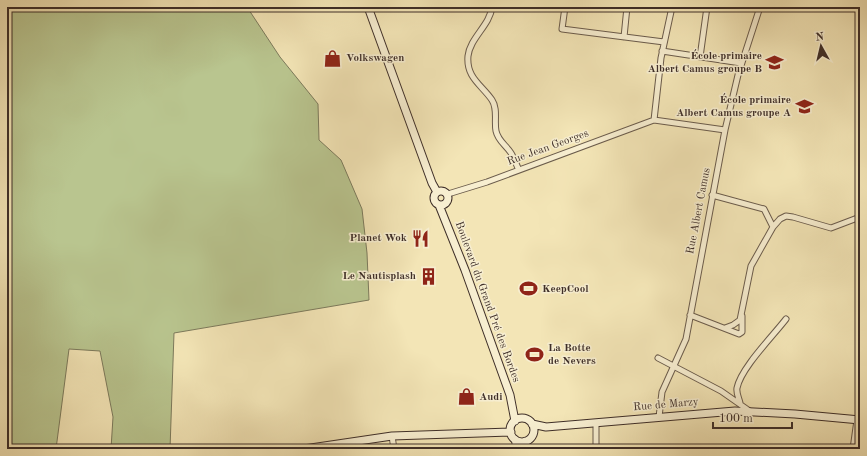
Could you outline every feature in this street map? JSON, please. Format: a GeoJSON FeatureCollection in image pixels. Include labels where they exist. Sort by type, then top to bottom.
{"type":"FeatureCollection","features":[{"type":"Feature","properties":{"kind":"main road"},"geometry":{"type":"LineString","coordinates":[[368,7],[432,183],[437,192]]}},
{"type":"Feature","properties":{"kind":"main road"},"geometry":{"type":"LineString","coordinates":[[444,191],[448,194],[449,198],[447,203],[439,205],[434,198],[437,192],[444,191]]}},
{"type":"Feature","properties":{"kind":"main road","name":"Boulevard du Grand Pré des Bordes"},"geometry":{"type":"LineString","coordinates":[[444,216],[447,203]]}},
{"type":"Feature","properties":{"kind":"main road","name":"Boulevard du Grand Pré des Bordes"},"geometry":{"type":"LineString","coordinates":[[439,205],[510,395],[515,421]]}},
{"type":"Feature","properties":{"kind":"main road","name":"Boulevard du Grand Pré des Bordes"},"geometry":{"type":"LineString","coordinates":[[510,395],[524,418]]}},
{"type":"Feature","properties":{"kind":"main road","name":"Rue de Marzy"},"geometry":{"type":"LineString","coordinates":[[532,424],[546,427],[706,413],[751,412],[795,414],[858,420]]}},
{"type":"Feature","properties":{"kind":"main road"},"geometry":{"type":"LineString","coordinates":[[524,418],[532,424],[533,434],[525,441],[515,439],[511,432],[515,421],[524,418]]}},
{"type":"Feature","properties":{"kind":"main road","name":"Rue de Marzy"},"geometry":{"type":"LineString","coordinates":[[533,434],[546,427]]}},
{"type":"Feature","properties":{"kind":"main road"},"geometry":{"type":"LineString","coordinates":[[304,449],[392,436],[511,432]]}},
{"type":"Feature","properties":{"kind":"street"},"geometry":{"type":"LineString","coordinates":[[492,7],[492,13],[474,42],[468,55],[468,67],[473,80],[493,101],[496,113],[496,130],[500,141],[510,152],[519,170]]}},
{"type":"Feature","properties":{"kind":"street"},"geometry":{"type":"LineString","coordinates":[[565,7],[562,29],[664,42]]}},
{"type":"Feature","properties":{"kind":"street"},"geometry":{"type":"LineString","coordinates":[[624,37],[627,7]]}},
{"type":"Feature","properties":{"kind":"street"},"geometry":{"type":"LineString","coordinates":[[672,7],[662,51],[655,96],[654,120],[725,130]]}},
{"type":"Feature","properties":{"kind":"street"},"geometry":{"type":"LineString","coordinates":[[700,57],[707,7]]}},
{"type":"Feature","properties":{"kind":"street","name":"Rue Albert Camus"},"geometry":{"type":"LineString","coordinates":[[659,417],[662,392],[686,339],[725,130],[741,63],[760,7]]}},
{"type":"Feature","properties":{"kind":"street"},"geometry":{"type":"LineString","coordinates":[[662,51],[741,63]]}},
{"type":"Feature","properties":{"kind":"street","name":"Rue Jean Georges"},"geometry":{"type":"LineString","coordinates":[[448,194],[519,170],[654,120]]}},
{"type":"Feature","properties":{"kind":"street"},"geometry":{"type":"LineString","coordinates":[[712,195],[764,209],[773,227]]}},
{"type":"Feature","properties":{"kind":"street"},"geometry":{"type":"LineString","coordinates":[[725,328],[740,320],[750,266],[773,227],[780,219],[786,216],[831,228],[860,217]]}},
{"type":"Feature","properties":{"kind":"street"},"geometry":{"type":"LineString","coordinates":[[690,315],[739,334],[742,332],[743,321],[741,315]]}},
{"type":"Feature","properties":{"kind":"street"},"geometry":{"type":"LineString","coordinates":[[740,403],[737,392],[739,382],[750,364],[786,319]]}},
{"type":"Feature","properties":{"kind":"street"},"geometry":{"type":"LineString","coordinates":[[658,358],[674,365],[731,397],[751,412]]}},
{"type":"Feature","properties":{"kind":"street"},"geometry":{"type":"LineString","coordinates":[[731,397],[737,392]]}},
{"type":"Feature","properties":{"kind":"street"},"geometry":{"type":"LineString","coordinates":[[853,449],[858,420]]}},
{"type":"Feature","properties":{"kind":"street"},"geometry":{"type":"LineString","coordinates":[[596,423],[596,449]]}},
{"type":"Feature","properties":{"kind":"street"},"geometry":{"type":"LineString","coordinates":[[392,436],[394,449]]}},
{"type":"Feature","properties":{"kind":"street"},"geometry":{"type":"LineString","coordinates":[[515,439],[518,449]]}},
{"type":"Feature","properties":{"kind":"street"},"geometry":{"type":"LineString","coordinates":[[518,449],[525,441]]}},
{"type":"Feature","properties":{"kind":"green space"},"geometry":{"type":"Polygon","coordinates":[[[7,7],[247,7],[280,57],[318,104],[319,140],[341,160],[362,209],[367,253],[369,300],[174,333],[170,449],[111,449],[113,417],[100,351],[69,349],[56,449],[7,447],[7,7]]]}},
{"type":"Feature","properties":{"kind":"place","name":"Volkswagen"},"geometry":{"type":"Point","coordinates":[333,58]}},
{"type":"Feature","properties":{"kind":"place","name":"École primaire Albert Camus groupe B"},"geometry":{"type":"Point","coordinates":[775,62]}},
{"type":"Feature","properties":{"kind":"place","name":"École primaire Albert Camus groupe A"},"geometry":{"type":"Point","coordinates":[804,106]}},
{"type":"Feature","properties":{"kind":"place","name":"Planet Wok"},"geometry":{"type":"Point","coordinates":[420,238]}},
{"type":"Feature","properties":{"kind":"place","name":"Le Nautisplash"},"geometry":{"type":"Point","coordinates":[429,276]}},
{"type":"Feature","properties":{"kind":"place","name":"KeepCool"},"geometry":{"type":"Point","coordinates":[529,289]}},
{"type":"Feature","properties":{"kind":"place","name":"La Botte de Nevers"},"geometry":{"type":"Point","coordinates":[535,354]}},
{"type":"Feature","properties":{"kind":"place","name":"Audi"},"geometry":{"type":"Point","coordinates":[466,397]}}]}
